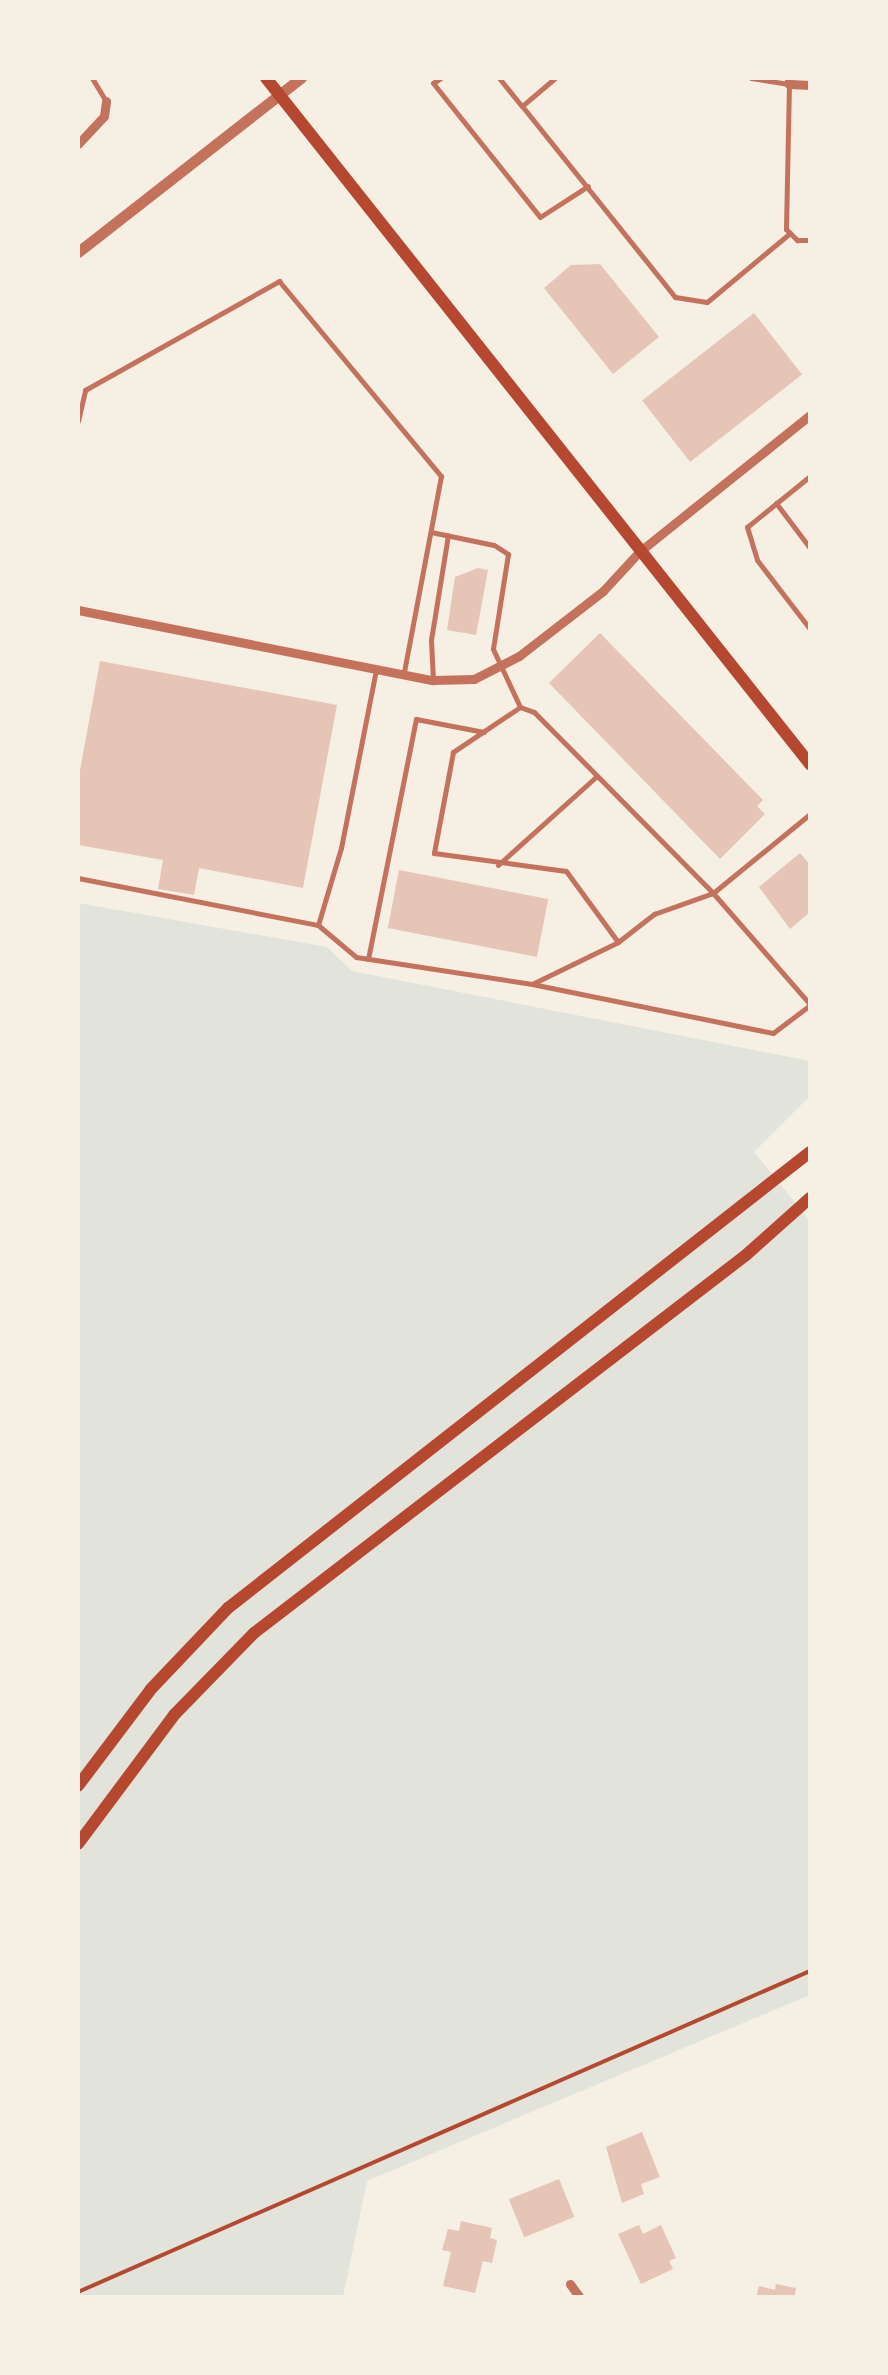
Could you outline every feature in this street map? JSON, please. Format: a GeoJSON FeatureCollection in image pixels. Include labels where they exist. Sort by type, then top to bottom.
{"type":"FeatureCollection","features":[{"type":"Feature","properties":{"kind":"main road"},"geometry":{"type":"LineString","coordinates":[[266,78],[538,414],[639,552],[810,764]]}},
{"type":"Feature","properties":{"kind":"main road"},"geometry":{"type":"LineString","coordinates":[[78,1786],[150,1689],[228,1608],[810,1152]]}},
{"type":"Feature","properties":{"kind":"main road"},"geometry":{"type":"LineString","coordinates":[[78,1844],[175,1714],[254,1633],[746,1255],[810,1198]]}},
{"type":"Feature","properties":{"kind":"street"},"geometry":{"type":"LineString","coordinates":[[78,252],[300,78]]}},
{"type":"Feature","properties":{"kind":"street"},"geometry":{"type":"LineString","coordinates":[[789,81],[810,85]]}},
{"type":"Feature","properties":{"kind":"street"},"geometry":{"type":"LineString","coordinates":[[78,144],[104,116],[106,101]]}},
{"type":"Feature","properties":{"kind":"street"},"geometry":{"type":"LineString","coordinates":[[78,610],[433,680],[461,681],[499,668],[603,591],[639,552],[810,416]]}},
{"type":"Feature","properties":{"kind":"street"},"geometry":{"type":"LineString","coordinates":[[570,2284],[580,2298]]}},
{"type":"Feature","properties":{"kind":"lane"},"geometry":{"type":"LineString","coordinates":[[92,78],[106,101]]}},
{"type":"Feature","properties":{"kind":"lane"},"geometry":{"type":"LineString","coordinates":[[440,78],[433,83],[540,218],[588,186]]}},
{"type":"Feature","properties":{"kind":"lane"},"geometry":{"type":"LineString","coordinates":[[499,78],[659,279],[691,304],[707,302],[790,233]]}},
{"type":"Feature","properties":{"kind":"lane"},"geometry":{"type":"LineString","coordinates":[[522,106],[555,78]]}},
{"type":"Feature","properties":{"kind":"lane"},"geometry":{"type":"LineString","coordinates":[[751,78],[789,81],[790,233]]}},
{"type":"Feature","properties":{"kind":"lane"},"geometry":{"type":"LineString","coordinates":[[790,233],[810,240]]}},
{"type":"Feature","properties":{"kind":"lane"},"geometry":{"type":"LineString","coordinates":[[78,394],[279,282],[441,476],[404,674]]}},
{"type":"Feature","properties":{"kind":"lane"},"geometry":{"type":"LineString","coordinates":[[78,421],[85,390]]}},
{"type":"Feature","properties":{"kind":"lane"},"geometry":{"type":"LineString","coordinates":[[810,476],[746,527],[757,560],[810,629]]}},
{"type":"Feature","properties":{"kind":"lane"},"geometry":{"type":"LineString","coordinates":[[776,503],[810,548]]}},
{"type":"Feature","properties":{"kind":"lane"},"geometry":{"type":"LineString","coordinates":[[78,878],[318,925],[347,952],[368,960],[400,959],[774,1032],[810,1004],[713,893],[534,712],[520,707],[492,649],[508,554],[431,532]]}},
{"type":"Feature","properties":{"kind":"lane"},"geometry":{"type":"LineString","coordinates":[[433,680],[430,640],[448,536]]}},
{"type":"Feature","properties":{"kind":"lane"},"geometry":{"type":"LineString","coordinates":[[318,925],[341,848],[376,668]]}},
{"type":"Feature","properties":{"kind":"lane"},"geometry":{"type":"LineString","coordinates":[[520,707],[487,733],[452,752],[434,853],[566,871],[618,942]]}},
{"type":"Feature","properties":{"kind":"lane"},"geometry":{"type":"LineString","coordinates":[[368,960],[416,719],[487,733]]}},
{"type":"Feature","properties":{"kind":"lane"},"geometry":{"type":"LineString","coordinates":[[498,864],[512,845],[597,776]]}},
{"type":"Feature","properties":{"kind":"lane"},"geometry":{"type":"LineString","coordinates":[[532,984],[618,942],[654,914],[713,893],[810,814]]}},
{"type":"Feature","properties":{"kind":"path"},"geometry":{"type":"LineString","coordinates":[[78,2292],[810,1971]]}},
{"type":"Feature","properties":{"kind":"shaded area"},"geometry":{"type":"Polygon","coordinates":[[[78,903],[327,947],[352,971],[810,1061],[810,1096],[754,1152],[810,1221],[810,1995],[367,2181],[343,2297],[78,2297],[78,903]]]}},
{"type":"Feature","properties":{"kind":"building"},"geometry":{"type":"Polygon","coordinates":[[[600,264],[659,337],[613,374],[544,288],[571,265],[600,264]]]}},
{"type":"Feature","properties":{"kind":"building"},"geometry":{"type":"Polygon","coordinates":[[[754,313],[802,374],[690,462],[642,400],[754,313]]]}},
{"type":"Feature","properties":{"kind":"building"},"geometry":{"type":"Polygon","coordinates":[[[478,568],[488,570],[476,635],[447,630],[455,577],[478,568]]]}},
{"type":"Feature","properties":{"kind":"building"},"geometry":{"type":"Polygon","coordinates":[[[600,633],[763,800],[757,806],[765,814],[720,859],[549,683],[600,633]]]}},
{"type":"Feature","properties":{"kind":"building"},"geometry":{"type":"Polygon","coordinates":[[[100,661],[337,705],[303,888],[199,868],[194,895],[158,889],[163,860],[78,845],[78,781],[100,661]]]}},
{"type":"Feature","properties":{"kind":"building"},"geometry":{"type":"Polygon","coordinates":[[[800,853],[810,865],[810,912],[790,929],[759,887],[800,853]]]}},
{"type":"Feature","properties":{"kind":"building"},"geometry":{"type":"Polygon","coordinates":[[[399,870],[548,899],[537,957],[388,928],[399,870]]]}},
{"type":"Feature","properties":{"kind":"building"},"geometry":{"type":"Polygon","coordinates":[[[642,2132],[660,2177],[641,2184],[644,2194],[622,2203],[606,2147],[642,2132]]]}},
{"type":"Feature","properties":{"kind":"building"},"geometry":{"type":"Polygon","coordinates":[[[559,2179],[574,2217],[524,2237],[509,2199],[559,2179]]]}},
{"type":"Feature","properties":{"kind":"building"},"geometry":{"type":"Polygon","coordinates":[[[461,2221],[492,2228],[490,2238],[497,2240],[492,2263],[483,2261],[475,2293],[443,2286],[451,2252],[442,2250],[448,2229],[459,2231],[461,2221]]]}},
{"type":"Feature","properties":{"kind":"building"},"geometry":{"type":"Polygon","coordinates":[[[639,2225],[643,2234],[661,2225],[676,2258],[669,2261],[673,2269],[641,2284],[618,2234],[639,2225]]]}},
{"type":"Feature","properties":{"kind":"building"},"geometry":{"type":"Polygon","coordinates":[[[776,2284],[796,2288],[794,2298],[756,2298],[759,2286],[775,2290],[776,2284]]]}}]}
